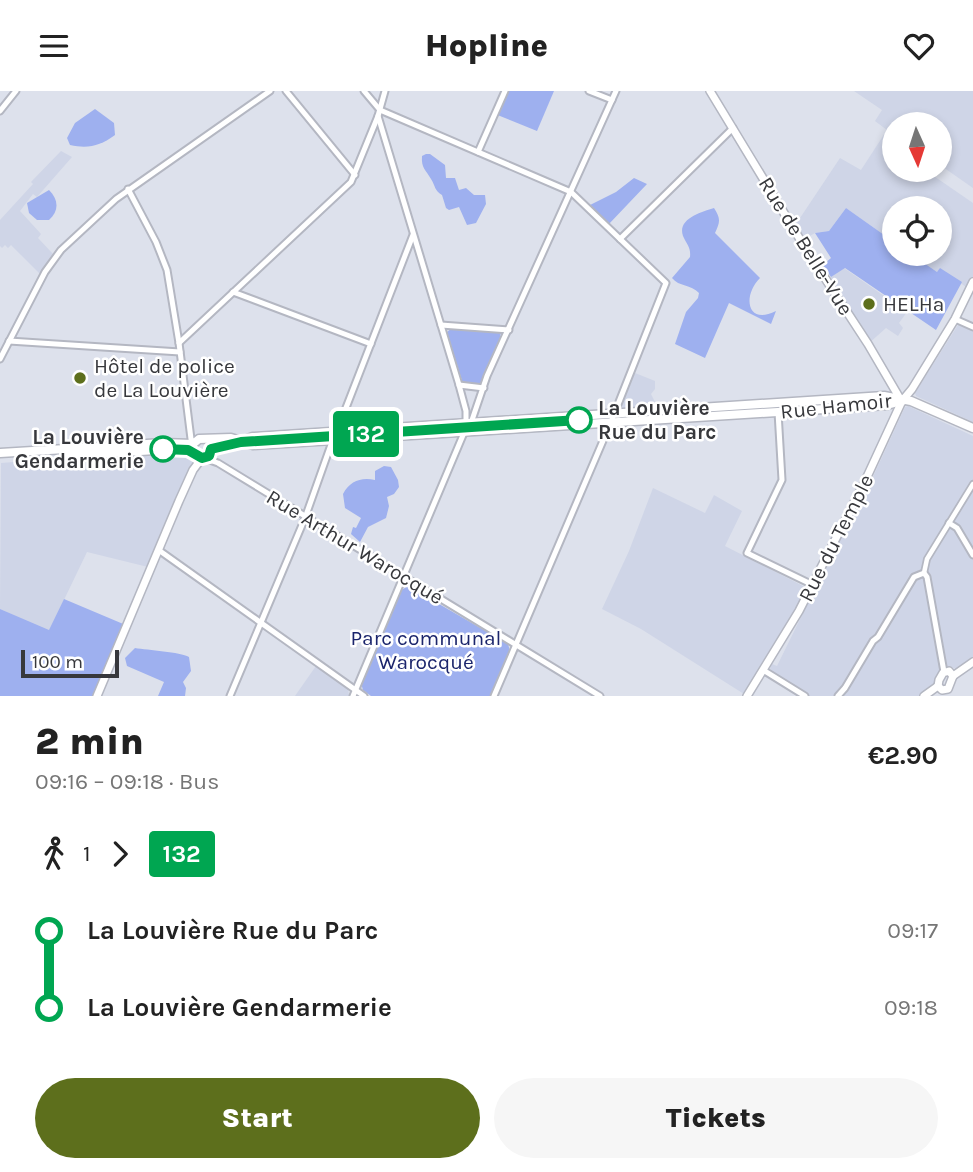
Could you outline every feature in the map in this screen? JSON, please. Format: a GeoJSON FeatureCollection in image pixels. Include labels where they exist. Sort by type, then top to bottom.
{"type":"FeatureCollection","features":[{"type":"Feature","properties":{"kind":"main road","name":"Rue Hamoir"},"geometry":{"type":"LineString","coordinates":[[612,418],[884,396],[900,399]]}},
{"type":"Feature","properties":{"kind":"main road","name":"Rue Hamoir"},"geometry":{"type":"LineString","coordinates":[[201,449],[231,438],[241,442],[253,437],[778,412],[887,405],[900,399]]}},
{"type":"Feature","properties":{"kind":"main road"},"geometry":{"type":"LineString","coordinates":[[900,399],[916,403],[973,428]]}},
{"type":"Feature","properties":{"kind":"main road"},"geometry":{"type":"LineString","coordinates":[[0,456],[173,442],[201,449]]}},
{"type":"Feature","properties":{"kind":"main road"},"geometry":{"type":"LineString","coordinates":[[0,456],[201,449]]}},
{"type":"Feature","properties":{"kind":"street"},"geometry":{"type":"LineString","coordinates":[[0,111],[16,91]]}},
{"type":"Feature","properties":{"kind":"street"},"geometry":{"type":"LineString","coordinates":[[0,359],[56,255],[128,190],[270,91]]}},
{"type":"Feature","properties":{"kind":"street"},"geometry":{"type":"LineString","coordinates":[[286,91],[355,175]]}},
{"type":"Feature","properties":{"kind":"street"},"geometry":{"type":"LineString","coordinates":[[364,91],[379,113],[459,385],[467,426]]}},
{"type":"Feature","properties":{"kind":"street"},"geometry":{"type":"LineString","coordinates":[[179,343],[346,187],[355,175],[379,113],[384,91]]}},
{"type":"Feature","properties":{"kind":"street"},"geometry":{"type":"LineString","coordinates":[[478,152],[505,91]]}},
{"type":"Feature","properties":{"kind":"street"},"geometry":{"type":"LineString","coordinates":[[589,91],[612,100]]}},
{"type":"Feature","properties":{"kind":"street"},"geometry":{"type":"LineString","coordinates":[[354,693],[487,376],[616,91]]}},
{"type":"Feature","properties":{"kind":"street","name":"Rue de Belle-Vue"},"geometry":{"type":"LineString","coordinates":[[710,91],[900,399]]}},
{"type":"Feature","properties":{"kind":"street"},"geometry":{"type":"LineString","coordinates":[[379,113],[570,192],[666,283],[494,696]]}},
{"type":"Feature","properties":{"kind":"street"},"geometry":{"type":"LineString","coordinates":[[620,239],[733,128]]}},
{"type":"Feature","properties":{"kind":"street"},"geometry":{"type":"LineString","coordinates":[[128,190],[156,242],[167,270],[190,422],[187,439],[173,442]]}},
{"type":"Feature","properties":{"kind":"street"},"geometry":{"type":"LineString","coordinates":[[230,696],[305,518],[414,235]]}},
{"type":"Feature","properties":{"kind":"street","name":"Rue du Temple"},"geometry":{"type":"LineString","coordinates":[[747,696],[813,585],[890,430],[900,399],[913,387],[955,319],[973,282]]}},
{"type":"Feature","properties":{"kind":"street"},"geometry":{"type":"LineString","coordinates":[[233,292],[371,344]]}},
{"type":"Feature","properties":{"kind":"street"},"geometry":{"type":"LineString","coordinates":[[955,319],[973,327]]}},
{"type":"Feature","properties":{"kind":"street"},"geometry":{"type":"LineString","coordinates":[[441,325],[509,330]]}},
{"type":"Feature","properties":{"kind":"street"},"geometry":{"type":"LineString","coordinates":[[9,341],[180,352]]}},
{"type":"Feature","properties":{"kind":"street"},"geometry":{"type":"LineString","coordinates":[[459,385],[484,388]]}},
{"type":"Feature","properties":{"kind":"street"},"geometry":{"type":"LineString","coordinates":[[778,412],[782,479],[747,552],[813,585]]}},
{"type":"Feature","properties":{"kind":"street"},"geometry":{"type":"LineString","coordinates":[[97,696],[201,449],[190,422]]}},
{"type":"Feature","properties":{"kind":"street"},"geometry":{"type":"LineString","coordinates":[[190,433],[201,449]]}},
{"type":"Feature","properties":{"kind":"street","name":"Rue Arthur Warocqué"},"geometry":{"type":"LineString","coordinates":[[201,449],[218,463],[305,518],[600,696]]}},
{"type":"Feature","properties":{"kind":"street"},"geometry":{"type":"LineString","coordinates":[[944,672],[927,577],[924,573],[927,559],[973,484]]}},
{"type":"Feature","properties":{"kind":"street"},"geometry":{"type":"LineString","coordinates":[[949,523],[957,528],[973,555]]}},
{"type":"Feature","properties":{"kind":"street"},"geometry":{"type":"LineString","coordinates":[[160,551],[263,622],[354,693],[364,696]]}},
{"type":"Feature","properties":{"kind":"street"},"geometry":{"type":"LineString","coordinates":[[838,696],[873,641],[878,638],[914,577],[924,573]]}},
{"type":"Feature","properties":{"kind":"street"},"geometry":{"type":"LineString","coordinates":[[953,676],[949,671],[944,672],[939,678],[941,690],[947,693],[953,676],[973,662]]}},
{"type":"Feature","properties":{"kind":"street"},"geometry":{"type":"LineString","coordinates":[[763,670],[805,696]]}},
{"type":"Feature","properties":{"kind":"street"},"geometry":{"type":"LineString","coordinates":[[924,696],[939,686]]}},
{"type":"Feature","properties":{"kind":"shaded area"},"geometry":{"type":"Polygon","coordinates":[[[854,91],[973,91],[973,188],[952,173],[952,112],[882,112],[882,126],[875,121],[882,110],[854,91]]]}},
{"type":"Feature","properties":{"kind":"shaded area"},"geometry":{"type":"Polygon","coordinates":[[[882,138],[882,182],[942,182],[973,203],[973,282],[969,289],[940,269],[937,272],[928,266],[952,266],[952,196],[882,196],[882,234],[846,208],[829,231],[815,233],[801,241],[792,225],[798,221],[840,158],[861,170],[882,138]]]}},
{"type":"Feature","properties":{"kind":"shaded area"},"geometry":{"type":"Polygon","coordinates":[[[61,151],[72,157],[37,197],[33,194],[20,211],[41,234],[38,238],[53,254],[40,274],[11,245],[8,248],[5,245],[2,248],[0,246],[0,220],[61,151]]]}},
{"type":"Feature","properties":{"kind":"shaded area","name":"HELHa"},"geometry":{"type":"Polygon","coordinates":[[[844,268],[907,312],[899,323],[903,328],[898,336],[886,328],[868,344],[834,292],[831,277],[844,268]]]}},
{"type":"Feature","properties":{"kind":"shaded area"},"geometry":{"type":"Polygon","coordinates":[[[958,325],[973,330],[973,422],[916,396],[915,393],[958,325]]]}},
{"type":"Feature","properties":{"kind":"shaded area"},"geometry":{"type":"Polygon","coordinates":[[[635,373],[655,381],[655,389],[651,394],[657,406],[621,408],[635,373]]]}},
{"type":"Feature","properties":{"kind":"shaded area"},"geometry":{"type":"Polygon","coordinates":[[[905,407],[973,436],[973,658],[957,669],[947,666],[942,668],[934,684],[919,696],[809,696],[770,668],[772,664],[777,666],[868,481],[872,479],[905,407]]]}},
{"type":"Feature","properties":{"kind":"shaded area"},"geometry":{"type":"Polygon","coordinates":[[[155,451],[189,453],[193,462],[148,567],[87,552],[49,631],[0,609],[1,463],[155,451]]]}},
{"type":"Feature","properties":{"kind":"shaded area"},"geometry":{"type":"Polygon","coordinates":[[[653,488],[705,513],[714,495],[742,511],[725,546],[807,588],[775,647],[744,694],[641,629],[602,609],[629,551],[653,488]]]}},
{"type":"Feature","properties":{"kind":"shaded area"},"geometry":{"type":"Polygon","coordinates":[[[316,666],[348,687],[349,696],[295,696],[316,666]]]}},
{"type":"Feature","properties":{"kind":"green space"},"geometry":{"type":"Polygon","coordinates":[[[505,91],[554,91],[537,131],[495,114],[505,91]]]}},
{"type":"Feature","properties":{"kind":"green space"},"geometry":{"type":"Polygon","coordinates":[[[95,109],[114,123],[115,135],[94,146],[70,145],[67,138],[75,123],[95,109]]]}},
{"type":"Feature","properties":{"kind":"green space"},"geometry":{"type":"Polygon","coordinates":[[[426,154],[445,165],[446,178],[455,178],[459,190],[466,188],[474,195],[485,195],[486,204],[476,223],[467,225],[459,207],[449,210],[446,208],[442,195],[436,190],[423,166],[422,156],[426,154]]]}},
{"type":"Feature","properties":{"kind":"green space"},"geometry":{"type":"Polygon","coordinates":[[[634,178],[647,184],[608,225],[588,206],[616,192],[634,178]]]}},
{"type":"Feature","properties":{"kind":"green space"},"geometry":{"type":"Polygon","coordinates":[[[49,190],[56,202],[55,213],[49,220],[37,220],[29,213],[27,203],[49,190]]]}},
{"type":"Feature","properties":{"kind":"green space"},"geometry":{"type":"Polygon","coordinates":[[[714,208],[719,221],[715,233],[760,278],[751,293],[750,307],[753,312],[766,315],[776,311],[771,324],[729,303],[705,358],[675,344],[686,312],[699,293],[672,278],[690,257],[683,236],[683,225],[691,217],[714,208]]]}},
{"type":"Feature","properties":{"kind":"green space"},"geometry":{"type":"Polygon","coordinates":[[[846,208],[882,234],[882,266],[928,266],[937,272],[940,268],[962,282],[936,330],[845,268],[831,277],[823,265],[831,258],[815,233],[829,231],[846,208]]]}},
{"type":"Feature","properties":{"kind":"green space"},"geometry":{"type":"Polygon","coordinates":[[[452,328],[501,332],[499,343],[479,386],[463,384],[447,332],[452,328]]]}},
{"type":"Feature","properties":{"kind":"green space"},"geometry":{"type":"Polygon","coordinates":[[[384,466],[391,467],[399,487],[394,494],[387,497],[389,506],[386,518],[368,527],[360,542],[351,534],[361,518],[345,508],[343,494],[356,481],[375,480],[375,471],[384,466]]]}},
{"type":"Feature","properties":{"kind":"green space","name":"Parc communal Warocqué"},"geometry":{"type":"Polygon","coordinates":[[[408,586],[508,644],[510,651],[491,696],[371,696],[363,690],[361,683],[400,591],[408,586]]]}},
{"type":"Feature","properties":{"kind":"green space"},"geometry":{"type":"Polygon","coordinates":[[[64,599],[128,626],[97,696],[0,696],[0,609],[49,630],[64,599]]]}},
{"type":"Feature","properties":{"kind":"green space"},"geometry":{"type":"Polygon","coordinates":[[[135,648],[189,657],[191,671],[183,682],[186,688],[185,696],[158,696],[164,682],[127,666],[125,658],[135,648]]]}},
{"type":"Feature","properties":{"kind":"bus line","name":"132"},"geometry":{"type":"LineString","coordinates":[[163,449],[179,448],[204,458],[209,456],[211,449],[241,442],[579,420]]}},
{"type":"Feature","properties":{"kind":"place","name":"HELHa"},"geometry":{"type":"Point","coordinates":[869,304]}},
{"type":"Feature","properties":{"kind":"place","name":"Hôtel de police de La Louvière"},"geometry":{"type":"Point","coordinates":[80,378]}},
{"type":"Feature","properties":{"kind":"place","name":"La Louvière Rue du Parc"},"geometry":{"type":"Point","coordinates":[579,420]}},
{"type":"Feature","properties":{"kind":"place","name":"La Louvière Gendarmerie"},"geometry":{"type":"Point","coordinates":[163,449]}}]}
